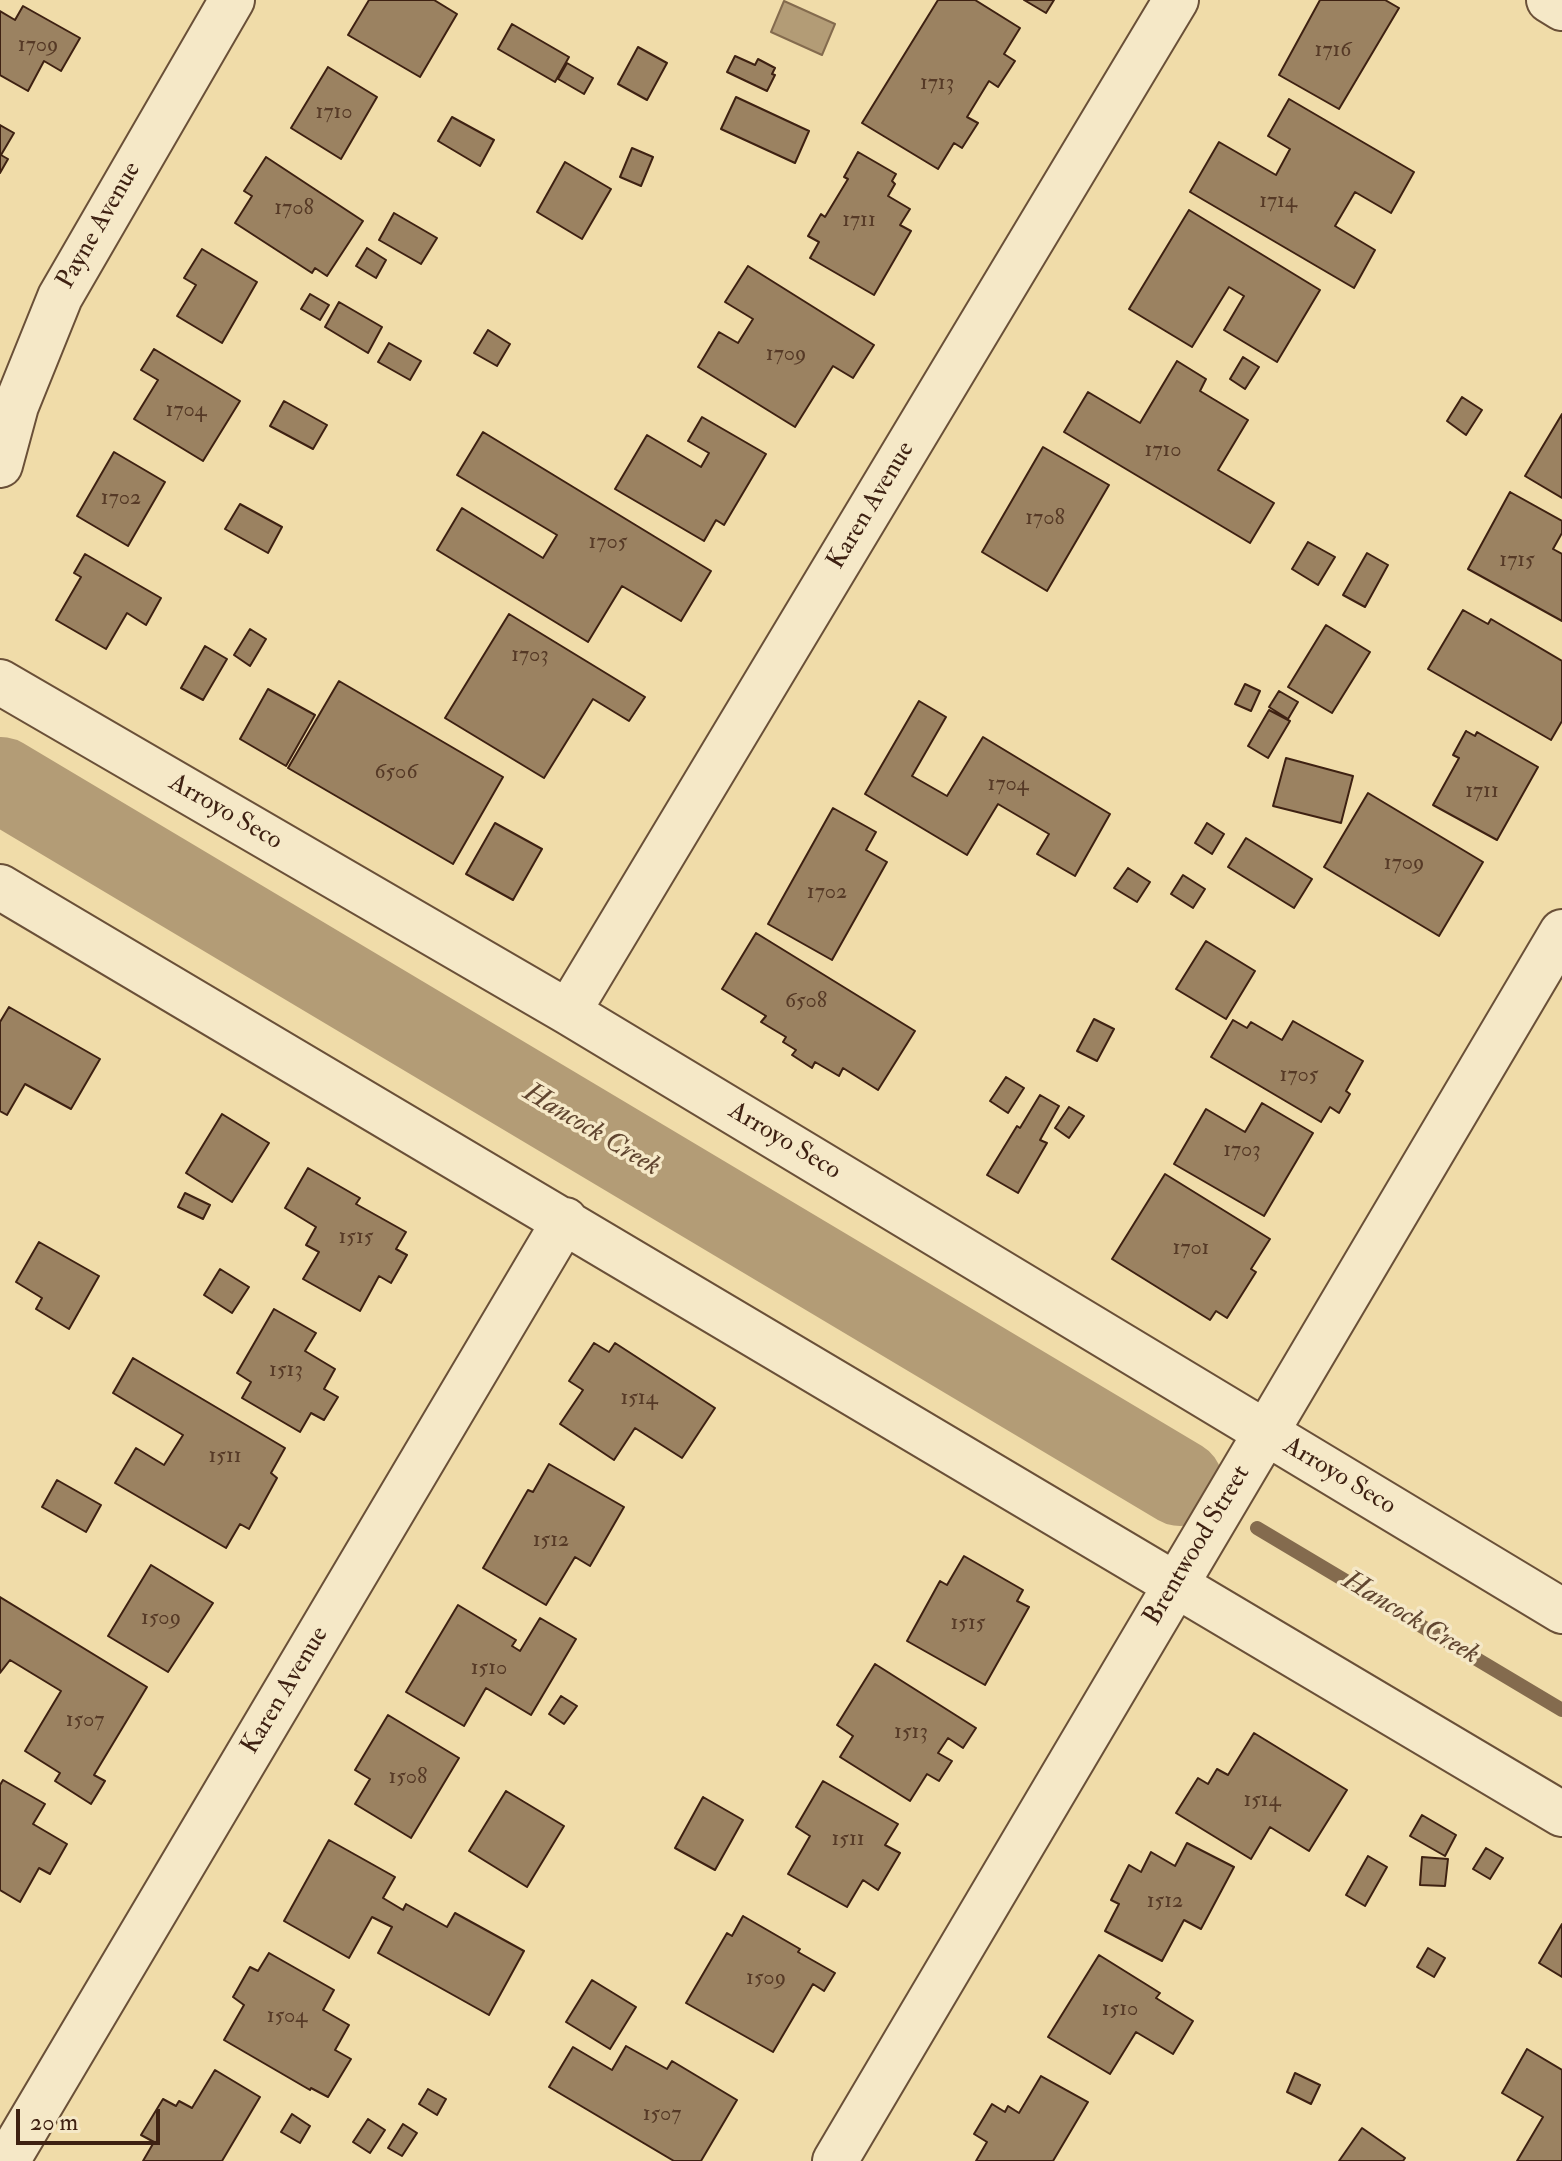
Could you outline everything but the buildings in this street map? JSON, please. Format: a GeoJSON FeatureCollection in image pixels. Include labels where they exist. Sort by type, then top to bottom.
{"type":"FeatureCollection","features":[{"type":"Feature","properties":{"kind":"street","name":"Payne Avenue"},"geometry":{"type":"LineString","coordinates":[[0,465],[16,406],[60,297],[232,0]]}},
{"type":"Feature","properties":{"kind":"street","name":"Karen Avenue"},"geometry":{"type":"LineString","coordinates":[[568,1012],[1176,0]]}},
{"type":"Feature","properties":{"kind":"street"},"geometry":{"type":"LineString","coordinates":[[1549,0],[1562,8]]}},
{"type":"Feature","properties":{"kind":"street","name":"Arroyo Seco"},"geometry":{"type":"LineString","coordinates":[[0,682],[568,1012],[1562,1611]]}},
{"type":"Feature","properties":{"kind":"street"},"geometry":{"type":"LineString","coordinates":[[0,887],[1562,1814]]}},
{"type":"Feature","properties":{"kind":"street","name":"Brentwood Street"},"geometry":{"type":"LineString","coordinates":[[835,2161],[1562,932]]}},
{"type":"Feature","properties":{"kind":"street","name":"Karen Avenue"},"geometry":{"type":"LineString","coordinates":[[7,2161],[565,1220]]}},
{"type":"Feature","properties":{"kind":"shaded area"},"geometry":{"type":"Polygon","coordinates":[[[784,1],[835,24],[822,55],[771,32],[784,1]]]}},
{"type":"Feature","properties":{"kind":"waterway","name":"Hancock Creek"},"geometry":{"type":"LineString","coordinates":[[1,780],[1180,1483]]}},
{"type":"Feature","properties":{"kind":"waterway","name":"Hancock Creek"},"geometry":{"type":"LineString","coordinates":[[1257,1528],[1562,1710]]}}]}
